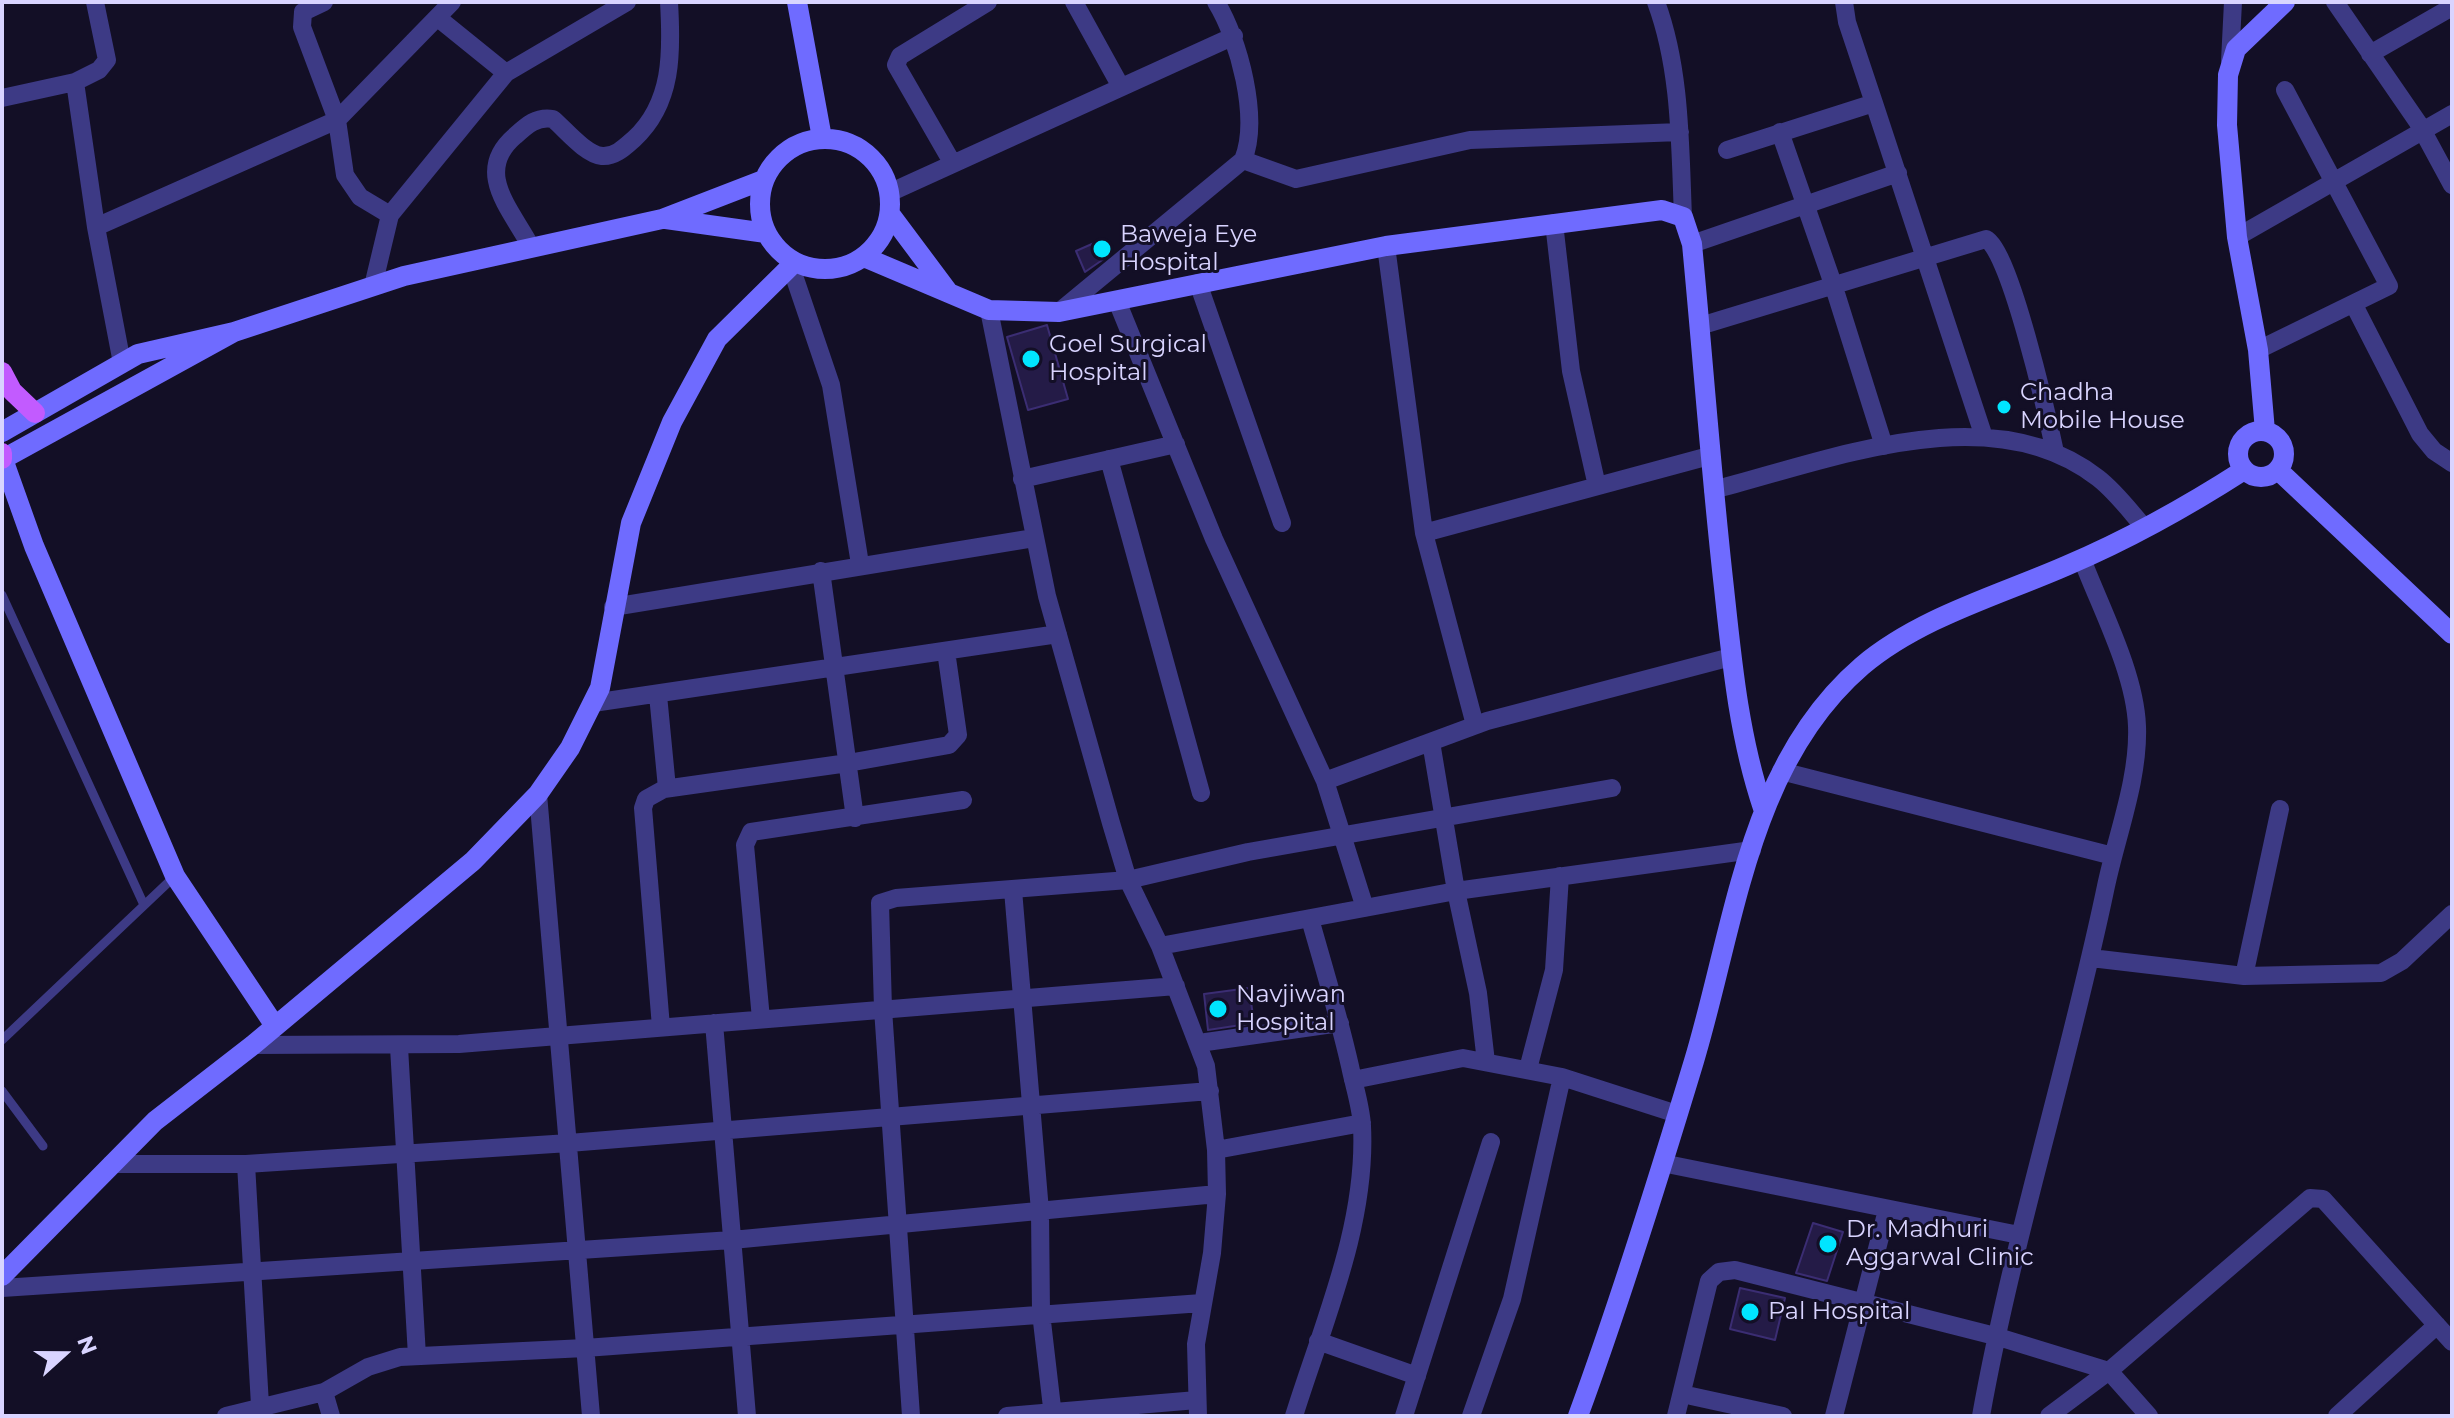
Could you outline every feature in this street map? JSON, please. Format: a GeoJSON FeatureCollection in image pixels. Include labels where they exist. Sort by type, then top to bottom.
{"type":"FeatureCollection","features":[{"type":"Feature","properties":{"kind":"main road"},"geometry":{"type":"LineString","coordinates":[[2,372],[12,391],[35,413]]}},
{"type":"Feature","properties":{"kind":"street"},"geometry":{"type":"LineString","coordinates":[[2,98],[75,82],[99,70],[107,60],[95,2]]}},
{"type":"Feature","properties":{"kind":"street"},"geometry":{"type":"LineString","coordinates":[[324,2],[303,12],[302,27],[337,120],[345,175],[360,197],[390,215]]}},
{"type":"Feature","properties":{"kind":"street"},"geometry":{"type":"LineString","coordinates":[[96,227],[337,120],[452,2]]}},
{"type":"Feature","properties":{"kind":"street"},"geometry":{"type":"LineString","coordinates":[[373,286],[390,215],[506,73],[627,2]]}},
{"type":"Feature","properties":{"kind":"street"},"geometry":{"type":"LineString","coordinates":[[531,247],[494,179],[496,159],[522,129],[537,119],[546,118],[553,119],[595,154],[605,157],[622,151],[643,131],[665,91],[671,38],[669,2]]}},
{"type":"Feature","properties":{"kind":"street"},"geometry":{"type":"LineString","coordinates":[[797,2],[822,138]]}},
{"type":"Feature","properties":{"kind":"street"},"geometry":{"type":"LineString","coordinates":[[953,164],[896,65],[900,56],[988,2]]}},
{"type":"Feature","properties":{"kind":"street"},"geometry":{"type":"LineString","coordinates":[[1074,2],[1121,87]]}},
{"type":"Feature","properties":{"kind":"street"},"geometry":{"type":"LineString","coordinates":[[1059,312],[1243,160],[1251,134],[1234,36],[1216,2]]}},
{"type":"Feature","properties":{"kind":"street"},"geometry":{"type":"LineString","coordinates":[[1656,2],[1671,62],[1680,132],[1683,217],[1692,244],[1709,456],[1731,657],[1747,760],[1763,808]]}},
{"type":"Feature","properties":{"kind":"street"},"geometry":{"type":"LineString","coordinates":[[1844,2],[1847,22],[1983,434]]}},
{"type":"Feature","properties":{"kind":"street"},"geometry":{"type":"LineString","coordinates":[[2233,2],[2227,125],[2237,237],[2258,350],[2265,431]]}},
{"type":"Feature","properties":{"kind":"street"},"geometry":{"type":"LineString","coordinates":[[2230,61],[2244,40],[2285,2]]}},
{"type":"Feature","properties":{"kind":"street"},"geometry":{"type":"LineString","coordinates":[[2335,2],[2423,133],[2452,185]]}},
{"type":"Feature","properties":{"kind":"street"},"geometry":{"type":"LineString","coordinates":[[2370,54],[2452,7]]}},
{"type":"Feature","properties":{"kind":"street"},"geometry":{"type":"LineString","coordinates":[[438,18],[506,73]]}},
{"type":"Feature","properties":{"kind":"street"},"geometry":{"type":"LineString","coordinates":[[889,193],[1234,36]]}},
{"type":"Feature","properties":{"kind":"street"},"geometry":{"type":"LineString","coordinates":[[75,82],[96,227],[122,363]]}},
{"type":"Feature","properties":{"kind":"street"},"geometry":{"type":"LineString","coordinates":[[2258,350],[2387,290],[2389,283],[2285,90]]}},
{"type":"Feature","properties":{"kind":"street"},"geometry":{"type":"LineString","coordinates":[[1727,150],[1874,103]]}},
{"type":"Feature","properties":{"kind":"street"},"geometry":{"type":"LineString","coordinates":[[2237,237],[2452,114]]}},
{"type":"Feature","properties":{"kind":"street"},"geometry":{"type":"LineString","coordinates":[[1243,160],[1296,179],[1470,140],[1680,132]]}},
{"type":"Feature","properties":{"kind":"street"},"geometry":{"type":"LineString","coordinates":[[1780,132],[1833,284],[1884,446]]}},
{"type":"Feature","properties":{"kind":"street"},"geometry":{"type":"LineString","coordinates":[[2,432],[138,354],[234,332],[373,286],[662,219],[763,180],[789,148],[822,138],[840,140],[864,151],[881,171],[889,193],[890,214],[881,239],[864,257],[826,270],[793,265]]}},
{"type":"Feature","properties":{"kind":"street"},"geometry":{"type":"LineString","coordinates":[[1692,244],[1898,173]]}},
{"type":"Feature","properties":{"kind":"street"},"geometry":{"type":"LineString","coordinates":[[763,180],[759,213],[775,247],[793,265],[831,385],[860,564]]}},
{"type":"Feature","properties":{"kind":"street"},"geometry":{"type":"LineString","coordinates":[[864,257],[989,310],[1059,312],[1386,246],[1662,210],[1683,217]]}},
{"type":"Feature","properties":{"kind":"street"},"geometry":{"type":"LineString","coordinates":[[890,214],[951,296]]}},
{"type":"Feature","properties":{"kind":"street"},"geometry":{"type":"LineString","coordinates":[[662,219],[766,233]]}},
{"type":"Feature","properties":{"kind":"street"},"geometry":{"type":"LineString","coordinates":[[1554,223],[1571,371],[1597,486]]}},
{"type":"Feature","properties":{"kind":"street"},"geometry":{"type":"LineString","coordinates":[[1700,326],[1986,239],[1997,247],[2044,398],[2055,452]]}},
{"type":"Feature","properties":{"kind":"street"},"geometry":{"type":"LineString","coordinates":[[1386,246],[1424,533],[1475,725]]}},
{"type":"Feature","properties":{"kind":"street"},"geometry":{"type":"LineString","coordinates":[[2,1276],[155,1121],[253,1045],[473,861],[538,794],[570,748],[593,703],[605,668],[613,607],[631,523],[672,422],[704,360],[739,314],[793,265]]}},
{"type":"Feature","properties":{"kind":"street"},"geometry":{"type":"LineString","coordinates":[[1198,283],[1282,523]]}},
{"type":"Feature","properties":{"kind":"street"},"geometry":{"type":"LineString","coordinates":[[1117,301],[1214,539],[1325,781],[1345,836],[1365,908]]}},
{"type":"Feature","properties":{"kind":"street"},"geometry":{"type":"LineString","coordinates":[[2354,305],[2420,434],[2434,451],[2452,463]]}},
{"type":"Feature","properties":{"kind":"street"},"geometry":{"type":"LineString","coordinates":[[989,310],[1034,538],[1128,880],[1160,946],[1199,1043],[1210,1091],[1217,1194],[1212,1253],[1196,1344],[1199,1411],[1007,1416]]}},
{"type":"Feature","properties":{"kind":"street"},"geometry":{"type":"LineString","coordinates":[[234,332],[2,457],[34,546],[175,876],[275,1026]]}},
{"type":"Feature","properties":{"kind":"street"},"geometry":{"type":"LineString","coordinates":[[2265,431],[2274,435],[2284,452],[2278,470],[2261,478],[2244,470],[2237,452],[2247,436],[2265,431]]}},
{"type":"Feature","properties":{"kind":"street"},"geometry":{"type":"LineString","coordinates":[[1713,490],[1884,446],[1983,434],[2018,440],[2055,452],[2096,476],[2144,527]]}},
{"type":"Feature","properties":{"kind":"street"},"geometry":{"type":"LineString","coordinates":[[1022,479],[1176,444]]}},
{"type":"Feature","properties":{"kind":"street"},"geometry":{"type":"LineString","coordinates":[[1424,533],[1709,456]]}},
{"type":"Feature","properties":{"kind":"street"},"geometry":{"type":"LineString","coordinates":[[1109,459],[1201,793]]}},
{"type":"Feature","properties":{"kind":"street"},"geometry":{"type":"LineString","coordinates":[[1578,1416],[1677,1114],[1763,808],[1802,733],[1862,667],[1944,617],[2082,559],[2244,470]]}},
{"type":"Feature","properties":{"kind":"street"},"geometry":{"type":"LineString","coordinates":[[2278,470],[2452,634]]}},
{"type":"Feature","properties":{"kind":"street"},"geometry":{"type":"LineString","coordinates":[[613,607],[860,564],[1034,538]]}},
{"type":"Feature","properties":{"kind":"street"},"geometry":{"type":"LineString","coordinates":[[1981,1416],[1995,1336],[2091,958],[2136,761],[2137,724],[2130,686],[2082,559]]}},
{"type":"Feature","properties":{"kind":"street"},"geometry":{"type":"LineString","coordinates":[[821,571],[855,818]]}},
{"type":"Feature","properties":{"kind":"street"},"geometry":{"type":"LineString","coordinates":[[593,703],[1058,634]]}},
{"type":"Feature","properties":{"kind":"street"},"geometry":{"type":"LineString","coordinates":[[661,1027],[643,808],[652,794],[667,788],[848,763],[949,745],[957,740],[946,651]]}},
{"type":"Feature","properties":{"kind":"street"},"geometry":{"type":"LineString","coordinates":[[1325,781],[1475,725],[1731,657]]}},
{"type":"Feature","properties":{"kind":"street"},"geometry":{"type":"LineString","coordinates":[[658,695],[667,788]]}},
{"type":"Feature","properties":{"kind":"street"},"geometry":{"type":"LineString","coordinates":[[1431,742],[1456,891],[1478,993],[1486,1062]]}},
{"type":"Feature","properties":{"kind":"street"},"geometry":{"type":"LineString","coordinates":[[1781,771],[2113,856]]}},
{"type":"Feature","properties":{"kind":"street"},"geometry":{"type":"LineString","coordinates":[[911,1416],[883,1009],[877,907],[880,903],[896,898],[1128,880],[1248,852],[1612,788]]}},
{"type":"Feature","properties":{"kind":"street"},"geometry":{"type":"LineString","coordinates":[[538,794],[591,1416]]}},
{"type":"Feature","properties":{"kind":"street"},"geometry":{"type":"LineString","coordinates":[[761,1019],[747,838],[756,830],[963,800]]}},
{"type":"Feature","properties":{"kind":"street"},"geometry":{"type":"LineString","coordinates":[[2244,976],[2280,809]]}},
{"type":"Feature","properties":{"kind":"street"},"geometry":{"type":"LineString","coordinates":[[1160,946],[1456,891],[1752,850]]}},
{"type":"Feature","properties":{"kind":"street"},"geometry":{"type":"LineString","coordinates":[[1528,1069],[1554,970],[1560,876]]}},
{"type":"Feature","properties":{"kind":"street"},"geometry":{"type":"LineString","coordinates":[[1013,890],[1040,1211],[1041,1313],[1052,1415]]}},
{"type":"Feature","properties":{"kind":"street"},"geometry":{"type":"LineString","coordinates":[[2091,958],[2244,976],[2381,973],[2402,961],[2452,914]]}},
{"type":"Feature","properties":{"kind":"street"},"geometry":{"type":"LineString","coordinates":[[1294,1416],[1360,1193],[1362,1123],[1340,1023],[1310,919]]}},
{"type":"Feature","properties":{"kind":"street"},"geometry":{"type":"LineString","coordinates":[[253,1045],[399,1047],[1176,986]]}},
{"type":"Feature","properties":{"kind":"street"},"geometry":{"type":"LineString","coordinates":[[714,1023],[747,1416]]}},
{"type":"Feature","properties":{"kind":"street"},"geometry":{"type":"LineString","coordinates":[[1199,1043],[1340,1023]]}},
{"type":"Feature","properties":{"kind":"street"},"geometry":{"type":"LineString","coordinates":[[399,1047],[417,1356]]}},
{"type":"Feature","properties":{"kind":"street"},"geometry":{"type":"LineString","coordinates":[[1353,1080],[1443,1060],[1486,1062],[1562,1077],[1677,1114]]}},
{"type":"Feature","properties":{"kind":"street"},"geometry":{"type":"LineString","coordinates":[[1471,1416],[1512,1299],[1562,1077]]}},
{"type":"Feature","properties":{"kind":"street"},"geometry":{"type":"LineString","coordinates":[[111,1164],[246,1164],[569,1143],[1210,1091]]}},
{"type":"Feature","properties":{"kind":"street"},"geometry":{"type":"LineString","coordinates":[[1216,1150],[1362,1123]]}},
{"type":"Feature","properties":{"kind":"street"},"geometry":{"type":"LineString","coordinates":[[1404,1416],[1491,1142]]}},
{"type":"Feature","properties":{"kind":"street"},"geometry":{"type":"LineString","coordinates":[[1662,1163],[2019,1235]]}},
{"type":"Feature","properties":{"kind":"street"},"geometry":{"type":"LineString","coordinates":[[246,1164],[260,1405]]}},
{"type":"Feature","properties":{"kind":"street"},"geometry":{"type":"LineString","coordinates":[[2,1288],[578,1252],[1217,1194]]}},
{"type":"Feature","properties":{"kind":"street"},"geometry":{"type":"LineString","coordinates":[[2049,1416],[2109,1371],[2310,1198],[2323,1199],[2452,1342]]}},
{"type":"Feature","properties":{"kind":"street"},"geometry":{"type":"LineString","coordinates":[[1834,1416],[1887,1210]]}},
{"type":"Feature","properties":{"kind":"street"},"geometry":{"type":"LineString","coordinates":[[1676,1416],[1709,1281],[1719,1272],[1735,1270],[1864,1306],[1995,1336],[2109,1371],[2149,1416]]}},
{"type":"Feature","properties":{"kind":"street"},"geometry":{"type":"LineString","coordinates":[[226,1416],[260,1405],[324,1392],[382,1361],[417,1356],[585,1348],[1202,1303]]}},
{"type":"Feature","properties":{"kind":"street"},"geometry":{"type":"LineString","coordinates":[[2337,1416],[2437,1325]]}},
{"type":"Feature","properties":{"kind":"street"},"geometry":{"type":"LineString","coordinates":[[1318,1341],[1417,1376]]}},
{"type":"Feature","properties":{"kind":"street"},"geometry":{"type":"LineString","coordinates":[[324,1392],[331,1416]]}},
{"type":"Feature","properties":{"kind":"street"},"geometry":{"type":"LineString","coordinates":[[1682,1394],[1783,1416]]}},
{"type":"Feature","properties":{"kind":"lane"},"geometry":{"type":"LineString","coordinates":[[2,595],[144,905]]}},
{"type":"Feature","properties":{"kind":"lane"},"geometry":{"type":"LineString","coordinates":[[2,1040],[175,876]]}},
{"type":"Feature","properties":{"kind":"lane"},"geometry":{"type":"LineString","coordinates":[[2,1091],[43,1146]]}},
{"type":"Feature","properties":{"kind":"building"},"geometry":{"type":"Polygon","coordinates":[[[1101,240],[1108,256],[1085,272],[1076,251],[1101,240]]]}},
{"type":"Feature","properties":{"kind":"building"},"geometry":{"type":"Polygon","coordinates":[[[1047,325],[1068,399],[1028,410],[1007,337],[1047,325]]]}},
{"type":"Feature","properties":{"kind":"building"},"geometry":{"type":"Polygon","coordinates":[[[1249,988],[1254,1023],[1208,1030],[1204,994],[1249,988]]]}},
{"type":"Feature","properties":{"kind":"building"},"geometry":{"type":"Polygon","coordinates":[[[1813,1223],[1843,1232],[1827,1281],[1796,1273],[1813,1223]]]}},
{"type":"Feature","properties":{"kind":"building"},"geometry":{"type":"Polygon","coordinates":[[[1740,1288],[1785,1298],[1775,1340],[1730,1329],[1740,1288]]]}},
{"type":"Feature","properties":{"kind":"place","name":"Baweja Eye Hospital"},"geometry":{"type":"Point","coordinates":[1102,249]}},
{"type":"Feature","properties":{"kind":"place","name":"Goel Surgical Hospital"},"geometry":{"type":"Point","coordinates":[1031,359]}},
{"type":"Feature","properties":{"kind":"place","name":"Chadha Mobile House"},"geometry":{"type":"Point","coordinates":[2004,407]}},
{"type":"Feature","properties":{"kind":"place","name":"Navjiwan Hospital"},"geometry":{"type":"Point","coordinates":[1218,1009]}},
{"type":"Feature","properties":{"kind":"place","name":"Dr. Madhuri Aggarwal Clinic"},"geometry":{"type":"Point","coordinates":[1828,1244]}},
{"type":"Feature","properties":{"kind":"place","name":"Pal Hospital"},"geometry":{"type":"Point","coordinates":[1750,1312]}}]}
